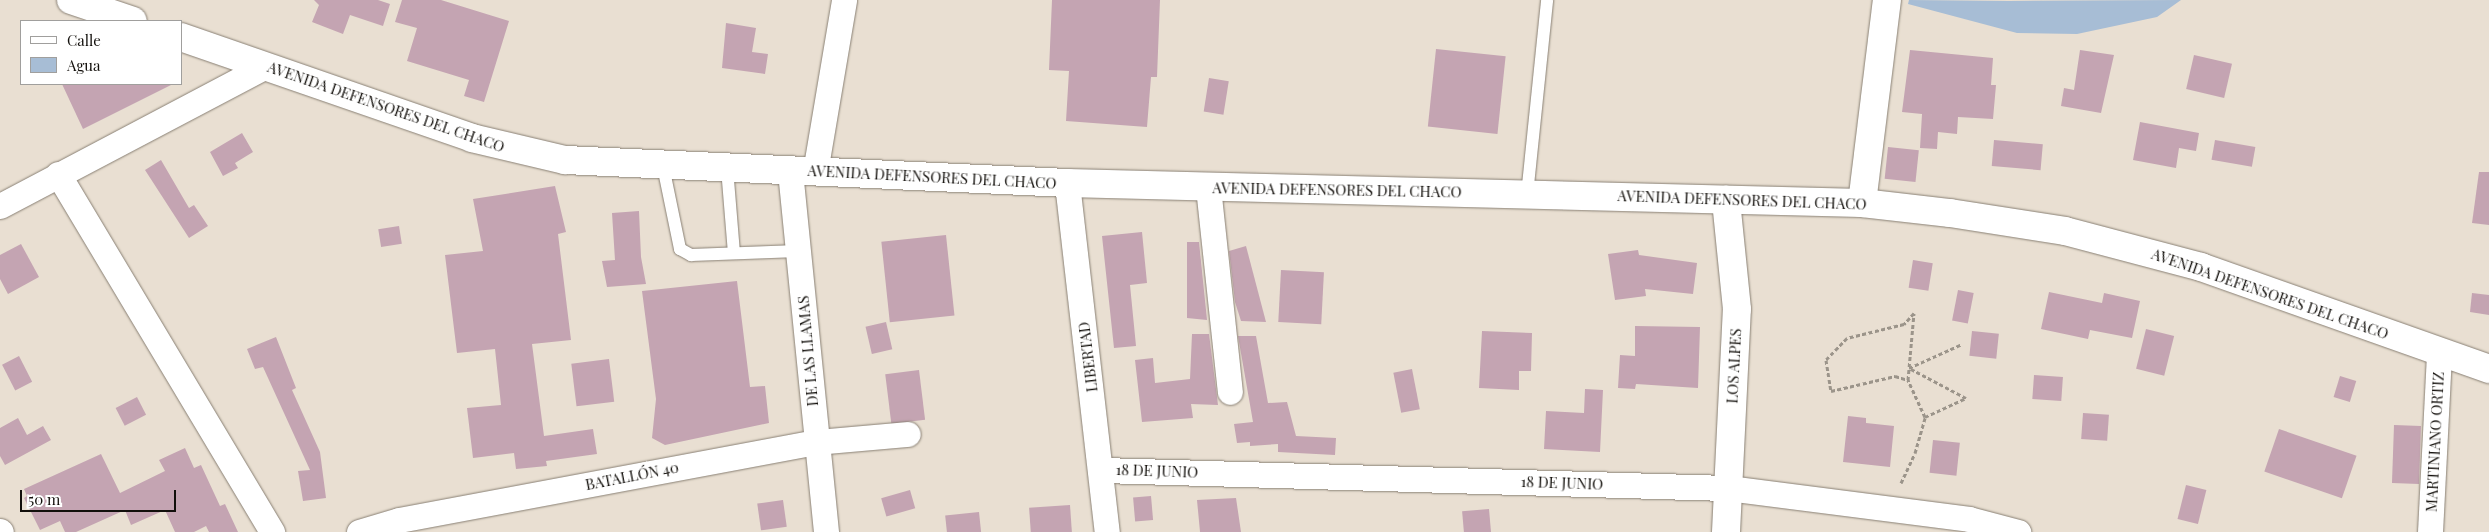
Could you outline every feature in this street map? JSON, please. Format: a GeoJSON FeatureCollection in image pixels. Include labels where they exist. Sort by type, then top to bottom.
{"type":"FeatureCollection","features":[{"type":"Feature","properties":{"kind":"main road"},"geometry":{"type":"LineString","coordinates":[[71,0],[131,20]]}},
{"type":"Feature","properties":{"kind":"main road"},"geometry":{"type":"LineString","coordinates":[[1862,202],[1887,1]]}},
{"type":"Feature","properties":{"kind":"main road","name":"AVENIDA DEFENSORES DEL CHACO"},"geometry":{"type":"LineString","coordinates":[[182,38],[508,148],[566,160],[663,166],[1067,183],[1862,202],[2065,231],[2201,268],[2489,368]]}},
{"type":"Feature","properties":{"kind":"main road","name":"LOS ALPES"},"geometry":{"type":"LineString","coordinates":[[1726,200],[1737,309],[1726,532]]}},
{"type":"Feature","properties":{"kind":"street","name":"DE LAS LLAMAS"},"geometry":{"type":"LineString","coordinates":[[826,532],[798,251],[803,172],[844,0]]}},
{"type":"Feature","properties":{"kind":"street"},"geometry":{"type":"LineString","coordinates":[[0,206],[265,66]]}},
{"type":"Feature","properties":{"kind":"street"},"geometry":{"type":"LineString","coordinates":[[58,174],[272,532]]}},
{"type":"Feature","properties":{"kind":"street","name":"LIBERTAD"},"geometry":{"type":"LineString","coordinates":[[1067,183],[1102,470],[1107,532]]}},
{"type":"Feature","properties":{"kind":"street"},"geometry":{"type":"LineString","coordinates":[[1208,187],[1230,392]]}},
{"type":"Feature","properties":{"kind":"street","name":"MARTINIANO ORTIZ"},"geometry":{"type":"LineString","coordinates":[[2430,532],[2439,352]]}},
{"type":"Feature","properties":{"kind":"street","name":"BATALLÓN 40"},"geometry":{"type":"LineString","coordinates":[[359,532],[400,526],[816,442],[908,434]]}},
{"type":"Feature","properties":{"kind":"street","name":"18 DE JUNIO"},"geometry":{"type":"LineString","coordinates":[[1102,470],[1728,488],[2018,532]]}},
{"type":"Feature","properties":{"kind":"lane"},"geometry":{"type":"LineString","coordinates":[[1527,194],[1548,0]]}},
{"type":"Feature","properties":{"kind":"lane"},"geometry":{"type":"LineString","coordinates":[[663,166],[680,249],[691,255],[798,251]]}},
{"type":"Feature","properties":{"kind":"lane"},"geometry":{"type":"LineString","coordinates":[[727,168],[734,253]]}},
{"type":"Feature","properties":{"kind":"path"},"geometry":{"type":"LineString","coordinates":[[1901,483],[1916,453],[1925,417],[1908,380],[1914,313],[1904,324],[1846,338],[1826,360],[1831,391],[1895,376],[1908,380]]}},
{"type":"Feature","properties":{"kind":"path"},"geometry":{"type":"LineString","coordinates":[[1909,368],[1962,344]]}},
{"type":"Feature","properties":{"kind":"path"},"geometry":{"type":"LineString","coordinates":[[1909,368],[1966,398],[1925,417]]}},
{"type":"Feature","properties":{"kind":"water"},"geometry":{"type":"Polygon","coordinates":[[[1909,0],[2181,0],[2157,17],[2077,34],[2017,33],[1908,4],[1909,0]]]}},
{"type":"Feature","properties":{"kind":"building"},"geometry":{"type":"Polygon","coordinates":[[[314,0],[378,0],[390,4],[383,26],[350,15],[343,34],[312,22],[319,5],[314,0]]]}},
{"type":"Feature","properties":{"kind":"building"},"geometry":{"type":"Polygon","coordinates":[[[402,0],[441,0],[509,21],[484,102],[464,96],[469,80],[407,61],[417,28],[395,22],[402,0]]]}},
{"type":"Feature","properties":{"kind":"building"},"geometry":{"type":"Polygon","coordinates":[[[1052,0],[1160,0],[1157,77],[1151,77],[1147,127],[1066,121],[1069,71],[1049,70],[1052,0]]]}},
{"type":"Feature","properties":{"kind":"building"},"geometry":{"type":"Polygon","coordinates":[[[726,23],[756,28],[752,52],[768,54],[765,74],[722,68],[726,23]]]}},
{"type":"Feature","properties":{"kind":"building"},"geometry":{"type":"Polygon","coordinates":[[[1436,49],[1506,56],[1497,134],[1428,127],[1436,49]]]}},
{"type":"Feature","properties":{"kind":"building"},"geometry":{"type":"Polygon","coordinates":[[[1910,50],[1993,58],[1991,85],[1996,85],[1993,119],[1958,117],[1957,134],[1938,132],[1937,149],[1920,148],[1922,114],[1902,112],[1910,50]]]}},
{"type":"Feature","properties":{"kind":"building"},"geometry":{"type":"Polygon","coordinates":[[[2080,50],[2114,55],[2101,113],[2061,106],[2064,88],[2074,90],[2080,50]]]}},
{"type":"Feature","properties":{"kind":"building"},"geometry":{"type":"Polygon","coordinates":[[[2194,55],[2232,64],[2224,98],[2186,89],[2194,55]]]}},
{"type":"Feature","properties":{"kind":"building"},"geometry":{"type":"Polygon","coordinates":[[[1209,78],[1229,81],[1223,115],[1204,112],[1209,78]]]}},
{"type":"Feature","properties":{"kind":"building"},"geometry":{"type":"Polygon","coordinates":[[[62,85],[171,85],[83,129],[62,85]]]}},
{"type":"Feature","properties":{"kind":"building"},"geometry":{"type":"Polygon","coordinates":[[[2140,122],[2199,133],[2196,151],[2179,148],[2176,168],[2133,160],[2140,122]]]}},
{"type":"Feature","properties":{"kind":"building"},"geometry":{"type":"Polygon","coordinates":[[[242,133],[253,152],[235,163],[238,168],[223,176],[210,152],[242,133]]]}},
{"type":"Feature","properties":{"kind":"building"},"geometry":{"type":"Polygon","coordinates":[[[1994,140],[2043,144],[2041,170],[1992,166],[1994,140]]]}},
{"type":"Feature","properties":{"kind":"building"},"geometry":{"type":"Polygon","coordinates":[[[2215,140],[2255,147],[2252,167],[2212,160],[2215,140]]]}},
{"type":"Feature","properties":{"kind":"building"},"geometry":{"type":"Polygon","coordinates":[[[1888,147],[1919,150],[1915,182],[1885,179],[1888,147]]]}},
{"type":"Feature","properties":{"kind":"building"},"geometry":{"type":"Polygon","coordinates":[[[161,160],[189,208],[194,205],[208,226],[189,238],[145,170],[161,160]]]}},
{"type":"Feature","properties":{"kind":"building"},"geometry":{"type":"Polygon","coordinates":[[[2479,172],[2489,172],[2489,225],[2472,223],[2479,172]]]}},
{"type":"Feature","properties":{"kind":"building"},"geometry":{"type":"Polygon","coordinates":[[[555,186],[566,232],[558,234],[571,340],[532,344],[544,436],[593,429],[597,454],[546,461],[547,466],[516,469],[514,453],[473,458],[467,408],[501,405],[495,349],[457,353],[445,255],[483,251],[473,199],[555,186]]]}},
{"type":"Feature","properties":{"kind":"building"},"geometry":{"type":"Polygon","coordinates":[[[639,211],[641,257],[646,284],[607,287],[602,261],[615,260],[612,213],[639,211]]]}},
{"type":"Feature","properties":{"kind":"building"},"geometry":{"type":"Polygon","coordinates":[[[399,226],[402,244],[381,247],[378,229],[399,226]]]}},
{"type":"Feature","properties":{"kind":"building"},"geometry":{"type":"Polygon","coordinates":[[[1142,232],[1147,283],[1130,285],[1136,346],[1114,348],[1102,236],[1142,232]]]}},
{"type":"Feature","properties":{"kind":"building"},"geometry":{"type":"Polygon","coordinates":[[[946,235],[954,316],[890,322],[881,242],[946,235]]]}},
{"type":"Feature","properties":{"kind":"building"},"geometry":{"type":"Polygon","coordinates":[[[1187,242],[1199,242],[1207,320],[1187,318],[1187,242]]]}},
{"type":"Feature","properties":{"kind":"building"},"geometry":{"type":"Polygon","coordinates":[[[21,244],[39,277],[8,294],[0,279],[0,255],[21,244]]]}},
{"type":"Feature","properties":{"kind":"building"},"geometry":{"type":"Polygon","coordinates":[[[1246,246],[1266,322],[1241,321],[1235,302],[1229,251],[1246,246]]]}},
{"type":"Feature","properties":{"kind":"building"},"geometry":{"type":"Polygon","coordinates":[[[1638,250],[1639,255],[1697,263],[1693,294],[1645,289],[1646,296],[1615,300],[1608,254],[1638,250]]]}},
{"type":"Feature","properties":{"kind":"building"},"geometry":{"type":"Polygon","coordinates":[[[1913,260],[1933,263],[1928,291],[1909,288],[1913,260]]]}},
{"type":"Feature","properties":{"kind":"building"},"geometry":{"type":"Polygon","coordinates":[[[1281,270],[1324,272],[1321,324],[1278,322],[1281,270]]]}},
{"type":"Feature","properties":{"kind":"building"},"geometry":{"type":"Polygon","coordinates":[[[737,281],[750,387],[765,386],[769,423],[665,445],[652,438],[656,399],[642,291],[737,281]]]}},
{"type":"Feature","properties":{"kind":"building"},"geometry":{"type":"Polygon","coordinates":[[[1958,290],[1974,293],[1968,323],[1952,320],[1958,290]]]}},
{"type":"Feature","properties":{"kind":"building"},"geometry":{"type":"Polygon","coordinates":[[[2049,292],[2102,303],[2104,293],[2140,301],[2132,338],[2090,330],[2088,339],[2041,329],[2049,292]]]}},
{"type":"Feature","properties":{"kind":"building"},"geometry":{"type":"Polygon","coordinates":[[[2472,293],[2489,295],[2489,315],[2470,312],[2472,293]]]}},
{"type":"Feature","properties":{"kind":"building"},"geometry":{"type":"Polygon","coordinates":[[[886,322],[892,349],[872,354],[866,327],[886,322]]]}},
{"type":"Feature","properties":{"kind":"building"},"geometry":{"type":"Polygon","coordinates":[[[1635,326],[1700,327],[1698,388],[1636,384],[1635,389],[1618,388],[1620,355],[1635,356],[1635,326]]]}},
{"type":"Feature","properties":{"kind":"building"},"geometry":{"type":"Polygon","coordinates":[[[2146,329],[2174,336],[2164,376],[2136,369],[2146,329]]]}},
{"type":"Feature","properties":{"kind":"building"},"geometry":{"type":"Polygon","coordinates":[[[1482,331],[1532,333],[1531,371],[1519,371],[1519,390],[1479,388],[1482,331]]]}},
{"type":"Feature","properties":{"kind":"building"},"geometry":{"type":"Polygon","coordinates":[[[1972,331],[1999,334],[1996,359],[1969,356],[1972,331]]]}},
{"type":"Feature","properties":{"kind":"building"},"geometry":{"type":"Polygon","coordinates":[[[1192,334],[1209,334],[1218,405],[1191,404],[1193,418],[1142,422],[1135,360],[1153,358],[1155,383],[1190,379],[1192,334]]]}},
{"type":"Feature","properties":{"kind":"building"},"geometry":{"type":"Polygon","coordinates":[[[1238,336],[1256,336],[1268,403],[1287,402],[1296,436],[1336,438],[1335,455],[1278,452],[1278,444],[1250,446],[1250,442],[1237,443],[1234,424],[1253,422],[1238,336]]]}},
{"type":"Feature","properties":{"kind":"building"},"geometry":{"type":"Polygon","coordinates":[[[276,337],[296,388],[292,390],[320,452],[326,498],[303,501],[298,471],[310,470],[263,367],[255,369],[247,349],[276,337]]]}},
{"type":"Feature","properties":{"kind":"building"},"geometry":{"type":"Polygon","coordinates":[[[19,356],[32,382],[15,390],[2,365],[19,356]]]}},
{"type":"Feature","properties":{"kind":"building"},"geometry":{"type":"Polygon","coordinates":[[[609,359],[614,402],[577,406],[571,364],[609,359]]]}},
{"type":"Feature","properties":{"kind":"building"},"geometry":{"type":"Polygon","coordinates":[[[1412,369],[1420,409],[1401,413],[1393,373],[1412,369]]]}},
{"type":"Feature","properties":{"kind":"building"},"geometry":{"type":"Polygon","coordinates":[[[919,370],[925,420],[891,424],[885,374],[919,370]]]}},
{"type":"Feature","properties":{"kind":"building"},"geometry":{"type":"Polygon","coordinates":[[[2034,375],[2063,377],[2061,401],[2032,399],[2034,375]]]}},
{"type":"Feature","properties":{"kind":"building"},"geometry":{"type":"Polygon","coordinates":[[[2340,376],[2356,381],[2350,402],[2334,397],[2340,376]]]}},
{"type":"Feature","properties":{"kind":"building"},"geometry":{"type":"Polygon","coordinates":[[[1585,389],[1603,390],[1600,452],[1544,449],[1546,411],[1584,413],[1585,389]]]}},
{"type":"Feature","properties":{"kind":"building"},"geometry":{"type":"Polygon","coordinates":[[[137,397],[146,415],[125,426],[116,408],[137,397]]]}},
{"type":"Feature","properties":{"kind":"building"},"geometry":{"type":"Polygon","coordinates":[[[2083,413],[2109,415],[2107,441],[2081,439],[2083,413]]]}},
{"type":"Feature","properties":{"kind":"building"},"geometry":{"type":"Polygon","coordinates":[[[1848,416],[1866,418],[1866,423],[1894,426],[1890,467],[1843,462],[1848,416]]]}},
{"type":"Feature","properties":{"kind":"building"},"geometry":{"type":"Polygon","coordinates":[[[18,418],[27,435],[43,426],[51,440],[5,465],[0,456],[0,428],[18,418]]]}},
{"type":"Feature","properties":{"kind":"building"},"geometry":{"type":"Polygon","coordinates":[[[2394,425],[2421,426],[2419,484],[2392,483],[2394,425]]]}},
{"type":"Feature","properties":{"kind":"building"},"geometry":{"type":"Polygon","coordinates":[[[2279,429],[2357,456],[2342,498],[2264,472],[2279,429]]]}},
{"type":"Feature","properties":{"kind":"building"},"geometry":{"type":"Polygon","coordinates":[[[1933,440],[1960,443],[1956,476],[1930,473],[1933,440]]]}},
{"type":"Feature","properties":{"kind":"building"},"geometry":{"type":"Polygon","coordinates":[[[185,448],[194,468],[201,465],[220,506],[225,504],[238,532],[209,532],[206,526],[194,532],[175,532],[165,510],[131,525],[125,510],[76,532],[65,532],[60,521],[40,530],[24,498],[27,496],[24,489],[101,454],[120,493],[165,471],[159,460],[185,448]]]}},
{"type":"Feature","properties":{"kind":"building"},"geometry":{"type":"Polygon","coordinates":[[[2186,485],[2206,490],[2198,524],[2178,519],[2186,485]]]}},
{"type":"Feature","properties":{"kind":"building"},"geometry":{"type":"Polygon","coordinates":[[[910,490],[915,508],[886,517],[881,498],[910,490]]]}},
{"type":"Feature","properties":{"kind":"building"},"geometry":{"type":"Polygon","coordinates":[[[1151,496],[1153,520],[1135,521],[1133,498],[1151,496]]]}},
{"type":"Feature","properties":{"kind":"building"},"geometry":{"type":"Polygon","coordinates":[[[1236,498],[1241,532],[1200,532],[1197,500],[1236,498]]]}},
{"type":"Feature","properties":{"kind":"building"},"geometry":{"type":"Polygon","coordinates":[[[783,500],[787,527],[761,530],[757,504],[783,500]]]}},
{"type":"Feature","properties":{"kind":"building"},"geometry":{"type":"Polygon","coordinates":[[[1070,505],[1072,532],[1031,532],[1029,508],[1070,505]]]}},
{"type":"Feature","properties":{"kind":"building"},"geometry":{"type":"Polygon","coordinates":[[[1489,509],[1491,532],[1464,532],[1462,511],[1489,509]]]}},
{"type":"Feature","properties":{"kind":"building"},"geometry":{"type":"Polygon","coordinates":[[[979,512],[981,532],[947,532],[945,516],[979,512]]]}}]}
